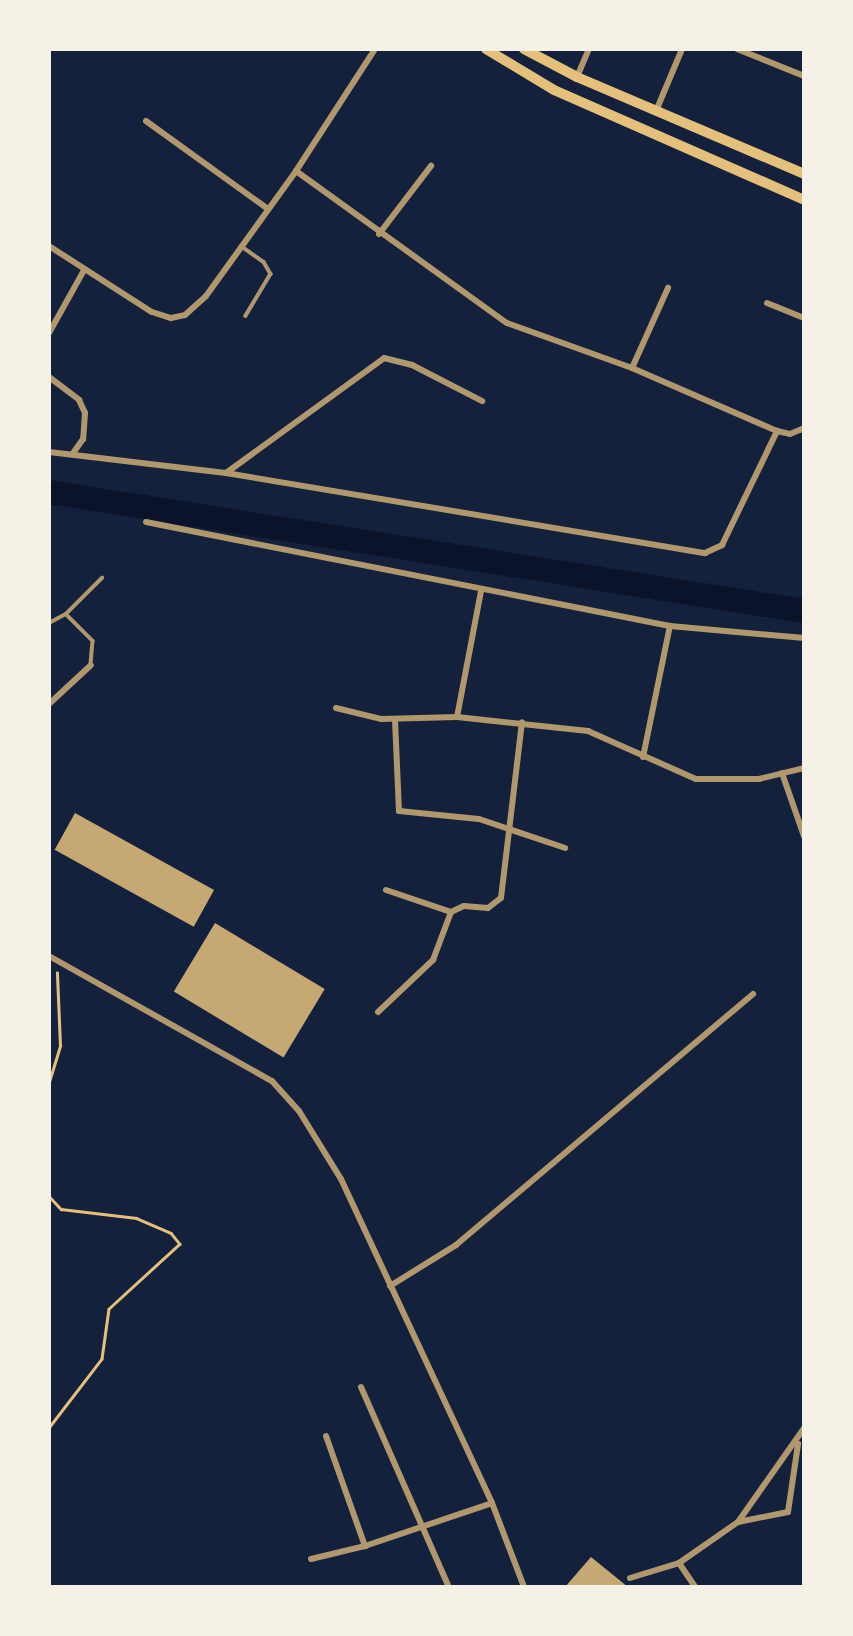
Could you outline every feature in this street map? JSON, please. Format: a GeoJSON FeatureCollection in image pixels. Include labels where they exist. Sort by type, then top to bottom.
{"type":"FeatureCollection","features":[{"type":"Feature","properties":{"kind":"main road"},"geometry":{"type":"LineString","coordinates":[[486,49],[554,90],[804,200]]}},
{"type":"Feature","properties":{"kind":"main road"},"geometry":{"type":"LineString","coordinates":[[524,49],[577,77],[804,174]]}},
{"type":"Feature","properties":{"kind":"street"},"geometry":{"type":"LineString","coordinates":[[49,246],[83,272],[152,312],[177,317],[206,296],[296,171],[375,49]]}},
{"type":"Feature","properties":{"kind":"street"},"geometry":{"type":"LineString","coordinates":[[577,77],[589,49]]}},
{"type":"Feature","properties":{"kind":"street"},"geometry":{"type":"LineString","coordinates":[[656,111],[682,49]]}},
{"type":"Feature","properties":{"kind":"street"},"geometry":{"type":"LineString","coordinates":[[737,49],[804,76]]}},
{"type":"Feature","properties":{"kind":"street"},"geometry":{"type":"LineString","coordinates":[[146,121],[268,209]]}},
{"type":"Feature","properties":{"kind":"street"},"geometry":{"type":"LineString","coordinates":[[379,233],[432,166]]}},
{"type":"Feature","properties":{"kind":"street"},"geometry":{"type":"LineString","coordinates":[[296,171],[507,323],[632,368],[777,430],[790,434],[804,428]]}},
{"type":"Feature","properties":{"kind":"street"},"geometry":{"type":"LineString","coordinates":[[49,333],[83,272]]}},
{"type":"Feature","properties":{"kind":"street"},"geometry":{"type":"LineString","coordinates":[[632,368],[668,288]]}},
{"type":"Feature","properties":{"kind":"street"},"geometry":{"type":"LineString","coordinates":[[767,303],[804,318]]}},
{"type":"Feature","properties":{"kind":"street"},"geometry":{"type":"LineString","coordinates":[[226,473],[384,358],[412,365],[482,401]]}},
{"type":"Feature","properties":{"kind":"street"},"geometry":{"type":"LineString","coordinates":[[49,377],[79,400],[85,413],[83,439],[72,455]]}},
{"type":"Feature","properties":{"kind":"street"},"geometry":{"type":"LineString","coordinates":[[49,452],[226,473],[705,553],[722,545],[777,430]]}},
{"type":"Feature","properties":{"kind":"street"},"geometry":{"type":"LineString","coordinates":[[146,522],[481,591],[670,626],[804,638]]}},
{"type":"Feature","properties":{"kind":"street"},"geometry":{"type":"LineString","coordinates":[[457,717],[481,591]]}},
{"type":"Feature","properties":{"kind":"street"},"geometry":{"type":"LineString","coordinates":[[643,757],[670,626]]}},
{"type":"Feature","properties":{"kind":"street"},"geometry":{"type":"LineString","coordinates":[[49,704],[91,665]]}},
{"type":"Feature","properties":{"kind":"street"},"geometry":{"type":"LineString","coordinates":[[336,708],[395,720],[457,717],[587,731],[696,779],[728,782],[804,768]]}},
{"type":"Feature","properties":{"kind":"street"},"geometry":{"type":"LineString","coordinates":[[395,720],[399,811],[479,819],[565,848]]}},
{"type":"Feature","properties":{"kind":"street"},"geometry":{"type":"LineString","coordinates":[[386,890],[451,912],[464,906],[488,908],[501,898],[522,722]]}},
{"type":"Feature","properties":{"kind":"street"},"geometry":{"type":"LineString","coordinates":[[782,773],[804,836]]}},
{"type":"Feature","properties":{"kind":"street"},"geometry":{"type":"LineString","coordinates":[[378,1012],[433,960],[451,912]]}},
{"type":"Feature","properties":{"kind":"street"},"geometry":{"type":"LineString","coordinates":[[52,957],[272,1081],[299,1111],[341,1179],[492,1503],[524,1587]]}},
{"type":"Feature","properties":{"kind":"street"},"geometry":{"type":"LineString","coordinates":[[390,1286],[456,1245],[753,994]]}},
{"type":"Feature","properties":{"kind":"street"},"geometry":{"type":"LineString","coordinates":[[361,1387],[449,1587]]}},
{"type":"Feature","properties":{"kind":"street"},"geometry":{"type":"LineString","coordinates":[[630,1578],[679,1563],[738,1521],[798,1442],[804,1428]]}},
{"type":"Feature","properties":{"kind":"street"},"geometry":{"type":"LineString","coordinates":[[326,1436],[365,1546]]}},
{"type":"Feature","properties":{"kind":"street"},"geometry":{"type":"LineString","coordinates":[[738,1521],[788,1512],[798,1442]]}},
{"type":"Feature","properties":{"kind":"street"},"geometry":{"type":"LineString","coordinates":[[311,1559],[365,1546],[492,1503]]}},
{"type":"Feature","properties":{"kind":"street"},"geometry":{"type":"LineString","coordinates":[[679,1563],[695,1587]]}},
{"type":"Feature","properties":{"kind":"lane"},"geometry":{"type":"LineString","coordinates":[[241,246],[264,262],[271,274],[246,316]]}},
{"type":"Feature","properties":{"kind":"lane"},"geometry":{"type":"LineString","coordinates":[[49,623],[66,614],[102,578]]}},
{"type":"Feature","properties":{"kind":"lane"},"geometry":{"type":"LineString","coordinates":[[66,614],[93,640],[91,665]]}},
{"type":"Feature","properties":{"kind":"path"},"geometry":{"type":"LineString","coordinates":[[49,1082],[60,1046],[61,1000],[52,957]]}},
{"type":"Feature","properties":{"kind":"path"},"geometry":{"type":"LineString","coordinates":[[49,1196],[61,1209],[136,1218],[171,1233],[180,1244],[109,1309],[102,1359],[49,1428]]}},
{"type":"Feature","properties":{"kind":"building"},"geometry":{"type":"Polygon","coordinates":[[[75,813],[214,890],[194,927],[55,850],[75,813]]]}},
{"type":"Feature","properties":{"kind":"building"},"geometry":{"type":"Polygon","coordinates":[[[215,923],[325,989],[284,1057],[174,992],[215,923]]]}},
{"type":"Feature","properties":{"kind":"building"},"geometry":{"type":"Polygon","coordinates":[[[591,1557],[628,1587],[565,1587],[591,1557]]]}},
{"type":"Feature","properties":{"kind":"waterway"},"geometry":{"type":"LineString","coordinates":[[49,492],[804,611]]}}]}
